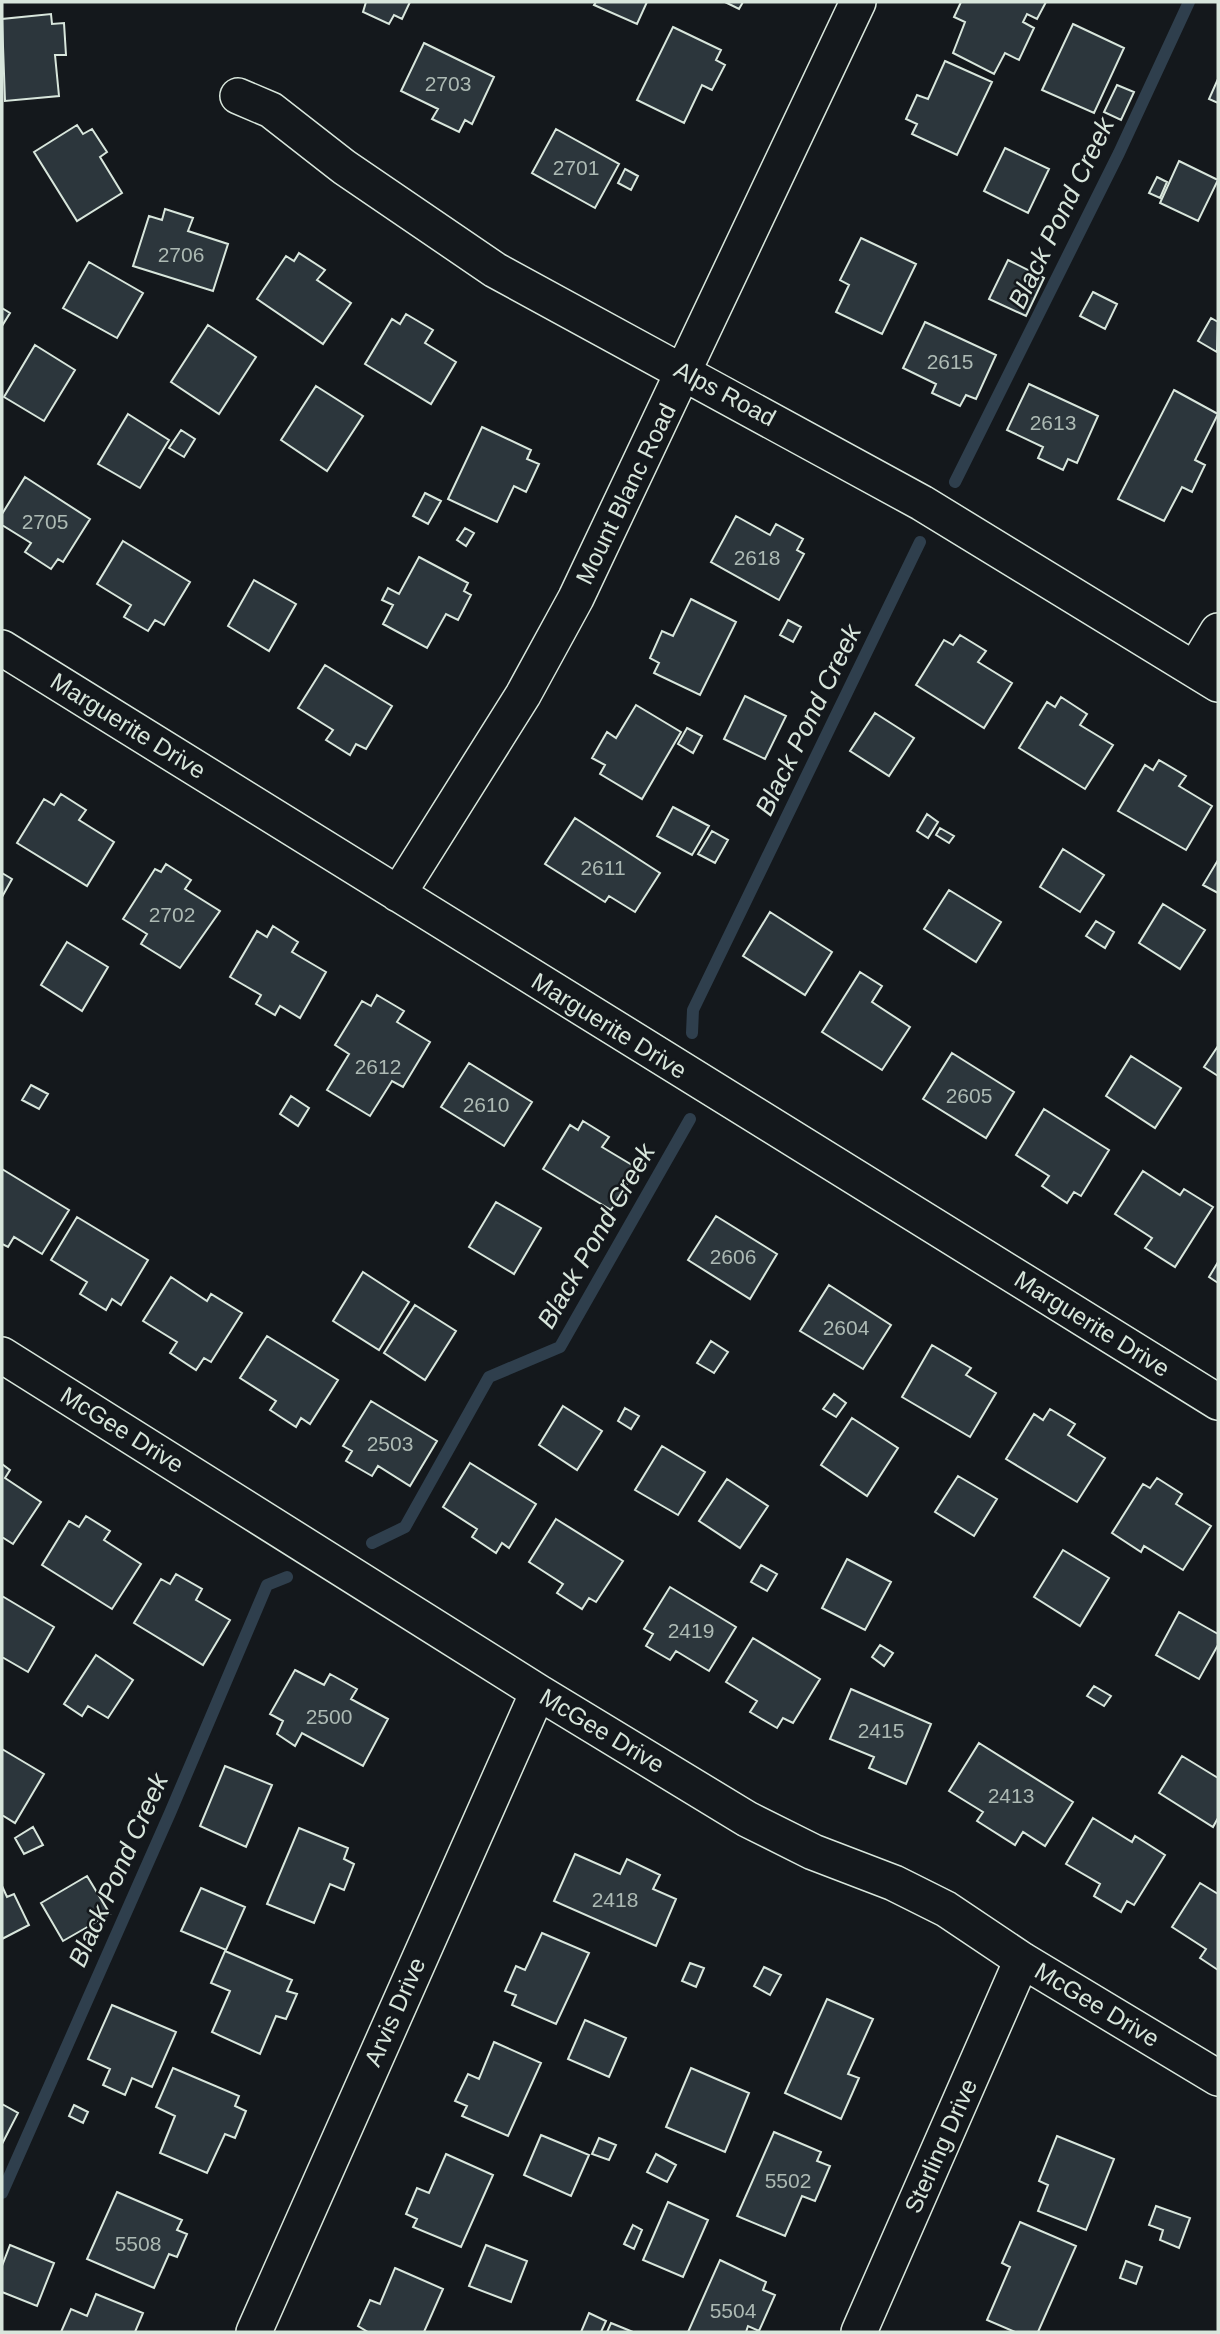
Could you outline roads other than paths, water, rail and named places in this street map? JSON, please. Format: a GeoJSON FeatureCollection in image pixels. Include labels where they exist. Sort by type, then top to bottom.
{"type":"FeatureCollection","features":[{"type":"Feature","properties":{"kind":"street","name":"Mount Blanc Road"},"geometry":{"type":"LineString","coordinates":[[398,894],[530,683],[576,598],[858,2]]}},
{"type":"Feature","properties":{"kind":"street","name":"Alps Road"},"geometry":{"type":"LineString","coordinates":[[237,96],[271,110],[344,167],[495,270],[573,315],[684,372],[922,503],[1206,677]]}},
{"type":"Feature","properties":{"kind":"street"},"geometry":{"type":"LineString","coordinates":[[1206,677],[1218,631]]}},
{"type":"Feature","properties":{"kind":"street","name":"Marguerite Drive"},"geometry":{"type":"LineString","coordinates":[[2,648],[1218,1402]]}},
{"type":"Feature","properties":{"kind":"street","name":"McGee Drive"},"geometry":{"type":"LineString","coordinates":[[2,1355],[538,1692],[747,1819],[813,1852],[894,1883],[946,1909],[1022,1959],[1218,2078]]}},
{"type":"Feature","properties":{"kind":"street","name":"Arvis Drive"},"geometry":{"type":"LineString","coordinates":[[254,2332],[538,1692]]}},
{"type":"Feature","properties":{"kind":"street","name":"Sterling Drive"},"geometry":{"type":"LineString","coordinates":[[859,2332],[1022,1959]]}},
{"type":"Feature","properties":{"kind":"waterway","name":"Black Pond Creek"},"geometry":{"type":"LineString","coordinates":[[955,482],[1119,153],[1189,2]]}},
{"type":"Feature","properties":{"kind":"waterway","name":"Black Pond Creek"},"geometry":{"type":"LineString","coordinates":[[692,1033],[693,1010],[920,542]]}},
{"type":"Feature","properties":{"kind":"waterway","name":"Black Pond Creek"},"geometry":{"type":"LineString","coordinates":[[372,1543],[405,1527],[489,1377],[560,1347],[690,1119]]}},
{"type":"Feature","properties":{"kind":"waterway","name":"Black Pond Creek"},"geometry":{"type":"LineString","coordinates":[[2,2193],[170,1813],[267,1585],[287,1577]]}}]}
